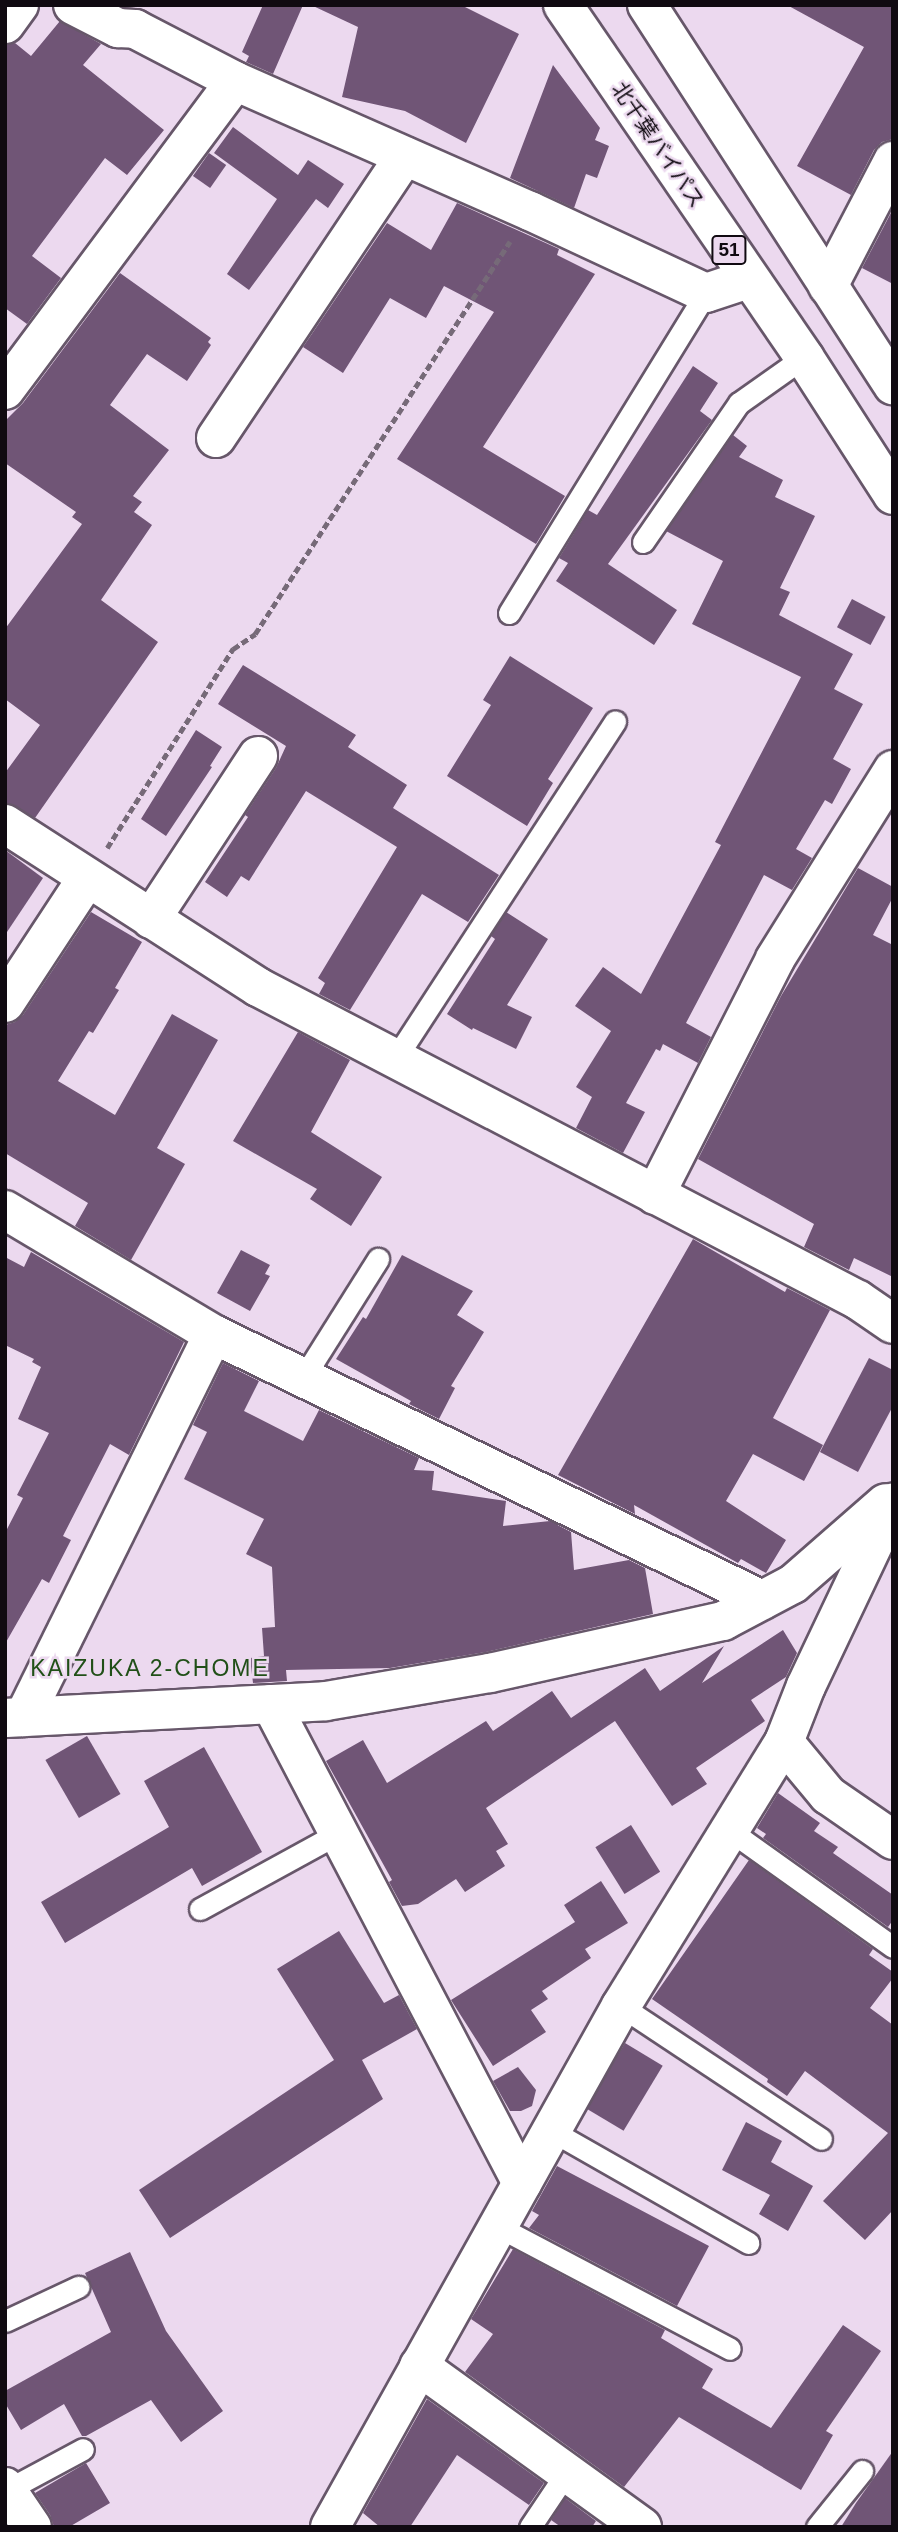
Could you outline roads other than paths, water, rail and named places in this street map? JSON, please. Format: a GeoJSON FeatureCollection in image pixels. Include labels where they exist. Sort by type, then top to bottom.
{"type":"FeatureCollection","features":[{"type":"Feature","properties":{"kind":"main road"},"geometry":{"type":"LineString","coordinates":[[5,24],[19,5]]}},
{"type":"Feature","properties":{"kind":"main road"},"geometry":{"type":"LineString","coordinates":[[73,5],[118,28],[135,29],[235,81],[530,211],[706,293],[748,279]]}},
{"type":"Feature","properties":{"kind":"main road","name":"北千葉バイパス"},"geometry":{"type":"LineString","coordinates":[[563,5],[804,358],[893,495]]}},
{"type":"Feature","properties":{"kind":"main road"},"geometry":{"type":"LineString","coordinates":[[647,5],[893,385]]}},
{"type":"Feature","properties":{"kind":"main road"},"geometry":{"type":"LineString","coordinates":[[5,390],[235,81]]}},
{"type":"Feature","properties":{"kind":"main road"},"geometry":{"type":"LineString","coordinates":[[216,438],[405,156]]}},
{"type":"Feature","properties":{"kind":"main road"},"geometry":{"type":"LineString","coordinates":[[828,286],[893,161]]}},
{"type":"Feature","properties":{"kind":"main road"},"geometry":{"type":"LineString","coordinates":[[151,919],[258,756]]}},
{"type":"Feature","properties":{"kind":"main road"},"geometry":{"type":"LineString","coordinates":[[655,1195],[775,959],[893,770]]}},
{"type":"Feature","properties":{"kind":"main road"},"geometry":{"type":"LineString","coordinates":[[5,824],[258,987],[858,1300],[893,1324]]}},
{"type":"Feature","properties":{"kind":"main road"},"geometry":{"type":"LineString","coordinates":[[5,1003],[87,878]]}},
{"type":"Feature","properties":{"kind":"main road"},"geometry":{"type":"LineString","coordinates":[[5,1210],[213,1334],[762,1600]]}},
{"type":"Feature","properties":{"kind":"main road"},"geometry":{"type":"LineString","coordinates":[[15,1718],[213,1334]]}},
{"type":"Feature","properties":{"kind":"main road"},"geometry":{"type":"LineString","coordinates":[[15,1718],[326,1702],[490,1672],[723,1620],[793,1584],[893,1498]]}},
{"type":"Feature","properties":{"kind":"main road"},"geometry":{"type":"LineString","coordinates":[[330,2527],[621,2006],[784,1742],[806,1685],[893,1503]]}},
{"type":"Feature","properties":{"kind":"main road"},"geometry":{"type":"LineString","coordinates":[[271,1704],[522,2183]]}},
{"type":"Feature","properties":{"kind":"main road"},"geometry":{"type":"LineString","coordinates":[[784,1742],[828,1795],[892,1838]]}},
{"type":"Feature","properties":{"kind":"main road"},"geometry":{"type":"LineString","coordinates":[[419,2365],[642,2527]]}},
{"type":"Feature","properties":{"kind":"main road"},"geometry":{"type":"LineString","coordinates":[[6,2489],[32,2527]]}},
{"type":"Feature","properties":{"kind":"lane"},"geometry":{"type":"LineString","coordinates":[[509,613],[706,293]]}},
{"type":"Feature","properties":{"kind":"lane"},"geometry":{"type":"LineString","coordinates":[[643,542],[739,403],[804,358]]}},
{"type":"Feature","properties":{"kind":"lane"},"geometry":{"type":"LineString","coordinates":[[395,1059],[615,721]]}},
{"type":"Feature","properties":{"kind":"lane"},"geometry":{"type":"LineString","coordinates":[[303,1378],[378,1259]]}},
{"type":"Feature","properties":{"kind":"lane"},"geometry":{"type":"LineString","coordinates":[[729,1830],[893,1947]]}},
{"type":"Feature","properties":{"kind":"lane"},"geometry":{"type":"LineString","coordinates":[[200,1909],[339,1833]]}},
{"type":"Feature","properties":{"kind":"lane"},"geometry":{"type":"LineString","coordinates":[[621,2006],[821,2139]]}},
{"type":"Feature","properties":{"kind":"lane"},"geometry":{"type":"LineString","coordinates":[[552,2130],[748,2243]]}},
{"type":"Feature","properties":{"kind":"lane"},"geometry":{"type":"LineString","coordinates":[[497,2226],[730,2348]]}},
{"type":"Feature","properties":{"kind":"lane"},"geometry":{"type":"LineString","coordinates":[[5,2321],[78,2287]]}},
{"type":"Feature","properties":{"kind":"lane"},"geometry":{"type":"LineString","coordinates":[[6,2489],[83,2449]]}},
{"type":"Feature","properties":{"kind":"lane"},"geometry":{"type":"LineString","coordinates":[[817,2527],[862,2471]]}},
{"type":"Feature","properties":{"kind":"lane"},"geometry":{"type":"LineString","coordinates":[[530,2527],[567,2472]]}},
{"type":"Feature","properties":{"kind":"district","name":"KAIZUKA 2-CHOME"},"geometry":{"type":"Point","coordinates":[150,1668]}}]}
